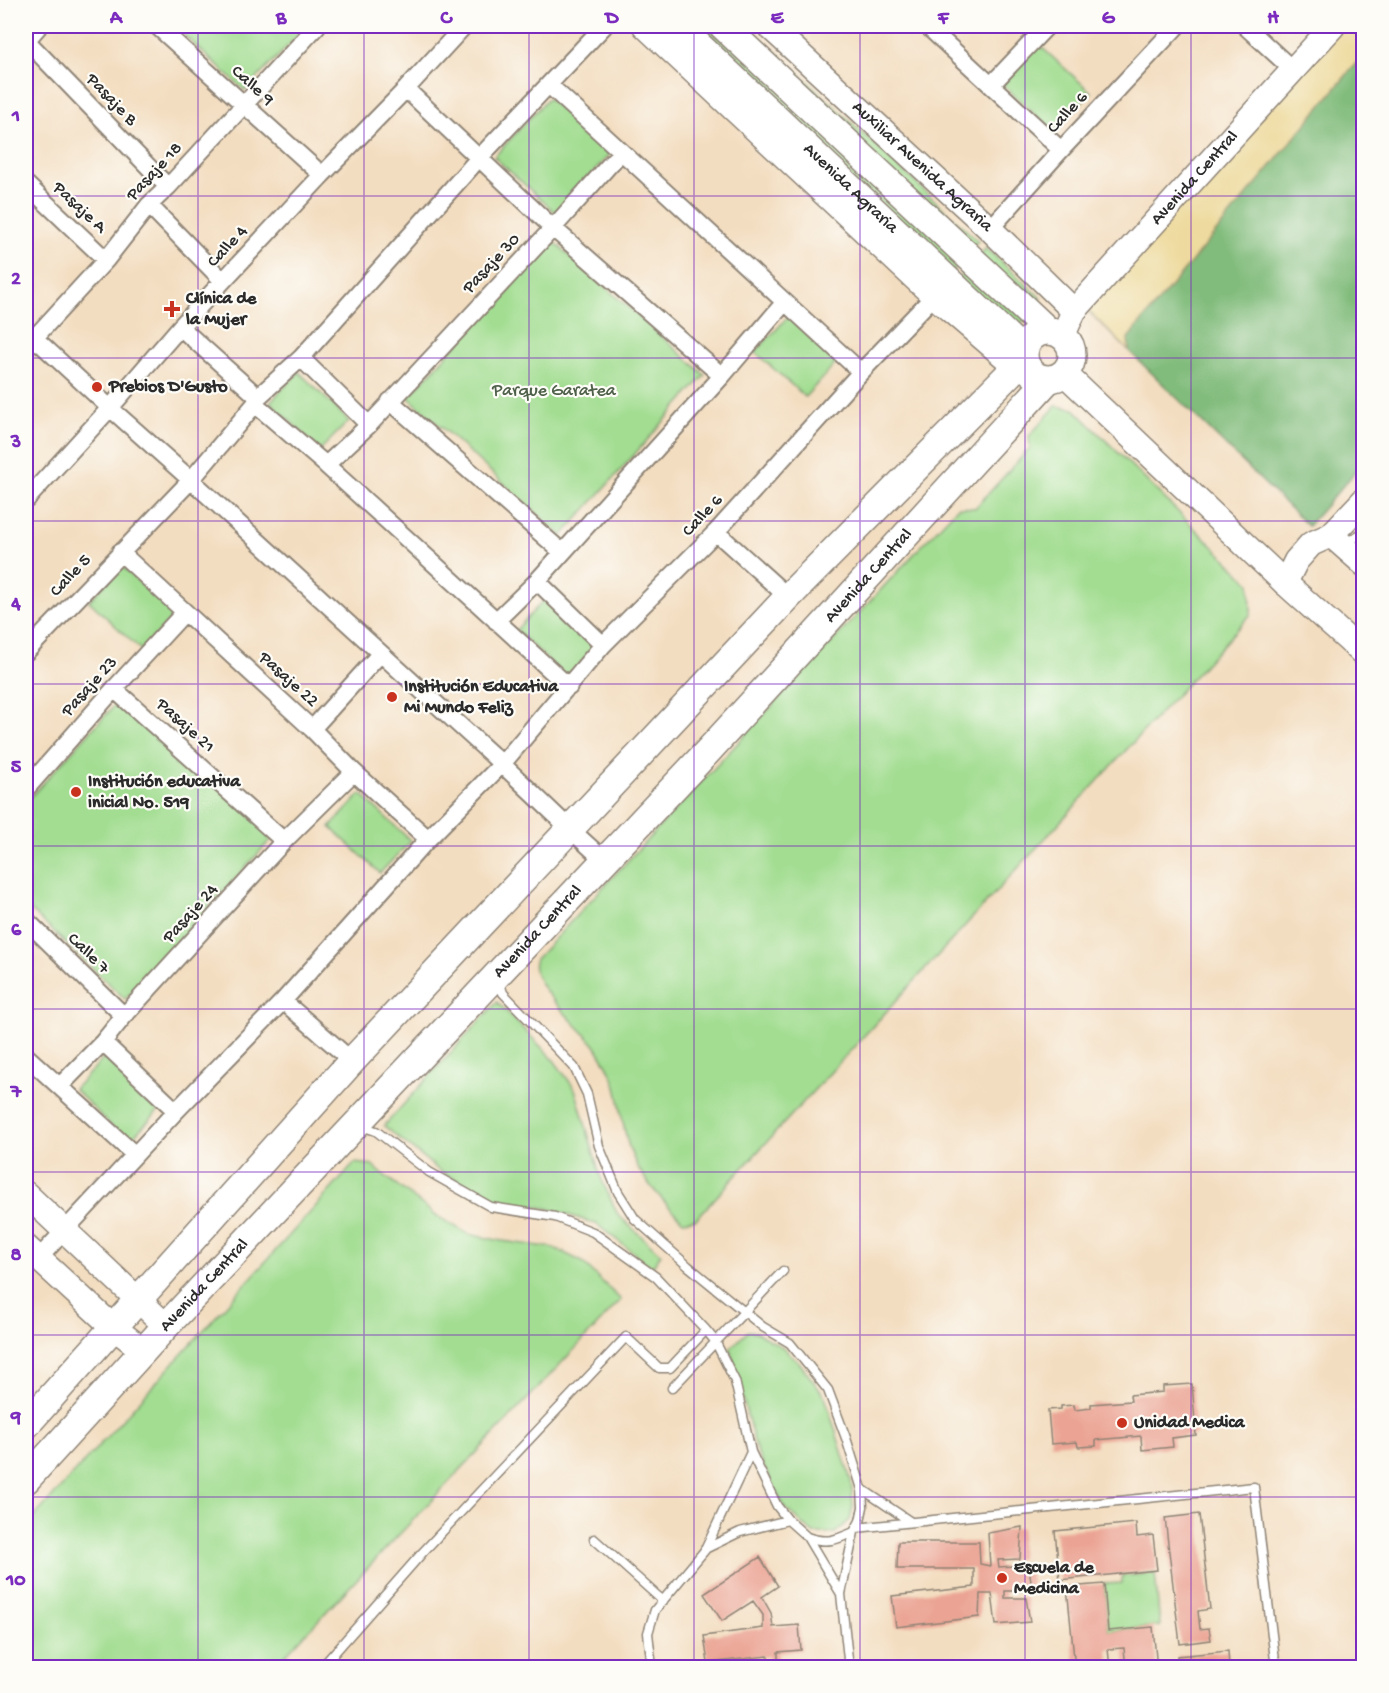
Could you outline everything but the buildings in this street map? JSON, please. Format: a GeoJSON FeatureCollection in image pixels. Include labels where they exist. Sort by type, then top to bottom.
{"type":"FeatureCollection","features":[{"type":"Feature","properties":{"kind":"main road","name":"Avenida Agraria"},"geometry":{"type":"LineString","coordinates":[[678,26],[1023,356]]}},
{"type":"Feature","properties":{"kind":"main road","name":"Avenida Agraria"},"geometry":{"type":"LineString","coordinates":[[723,26],[1061,326]]}},
{"type":"Feature","properties":{"kind":"main road"},"geometry":{"type":"LineString","coordinates":[[26,1425],[352,1060],[788,597],[1023,356],[1026,343],[1031,337],[1039,332],[1061,326],[1072,350],[1069,367],[1056,376],[1040,378],[1027,368],[1023,356]]}},
{"type":"Feature","properties":{"kind":"main road","name":"Avenida Central"},"geometry":{"type":"LineString","coordinates":[[26,1480],[143,1350],[718,740],[1056,376]]}},
{"type":"Feature","properties":{"kind":"street"},"geometry":{"type":"LineString","coordinates":[[26,40],[39,26]]}},
{"type":"Feature","properties":{"kind":"street","name":"Calle 9"},"geometry":{"type":"LineString","coordinates":[[156,26],[322,175]]}},
{"type":"Feature","properties":{"kind":"street","name":"Pasaje 18"},"geometry":{"type":"LineString","coordinates":[[28,338],[106,260],[149,205],[317,26]]}},
{"type":"Feature","properties":{"kind":"street","name":"Calle 4"},"geometry":{"type":"LineString","coordinates":[[26,500],[180,327],[464,26]]}},
{"type":"Feature","properties":{"kind":"street","name":"Calle 5"},"geometry":{"type":"LineString","coordinates":[[26,652],[191,480],[256,400],[301,358],[479,158],[604,26]]}},
{"type":"Feature","properties":{"kind":"street"},"geometry":{"type":"LineString","coordinates":[[645,26],[934,296],[1005,357],[1023,356]]}},
{"type":"Feature","properties":{"kind":"street","name":"Auxiliar Avenida Agraria"},"geometry":{"type":"LineString","coordinates":[[769,26],[990,229],[1061,326]]}},
{"type":"Feature","properties":{"kind":"street"},"geometry":{"type":"LineString","coordinates":[[927,26],[1061,150]]}},
{"type":"Feature","properties":{"kind":"street"},"geometry":{"type":"LineString","coordinates":[[991,85],[1047,26]]}},
{"type":"Feature","properties":{"kind":"street","name":"Calle 6"},"geometry":{"type":"LineString","coordinates":[[990,229],[1177,26]]}},
{"type":"Feature","properties":{"kind":"street"},"geometry":{"type":"LineString","coordinates":[[1245,26],[1293,70]]}},
{"type":"Feature","properties":{"kind":"street","name":"Avenida Central"},"geometry":{"type":"LineString","coordinates":[[1061,326],[1333,26]]}},
{"type":"Feature","properties":{"kind":"street","name":"Pasaje B"},"geometry":{"type":"LineString","coordinates":[[26,40],[168,187]]}},
{"type":"Feature","properties":{"kind":"street"},"geometry":{"type":"LineString","coordinates":[[549,86],[861,372]]}},
{"type":"Feature","properties":{"kind":"street"},"geometry":{"type":"LineString","coordinates":[[406,89],[553,228],[722,376]]}},
{"type":"Feature","properties":{"kind":"street","name":"Pasaje 30"},"geometry":{"type":"LineString","coordinates":[[326,465],[369,425],[621,152]]}},
{"type":"Feature","properties":{"kind":"street","name":"Pasaje A"},"geometry":{"type":"LineString","coordinates":[[26,184],[106,260]]}},
{"type":"Feature","properties":{"kind":"street"},"geometry":{"type":"LineString","coordinates":[[149,205],[223,281]]}},
{"type":"Feature","properties":{"kind":"street","name":"Calle 6"},"geometry":{"type":"LineString","coordinates":[[32,1253],[65,1230],[283,1001],[428,839],[502,764],[603,645],[716,532],[861,372],[934,296]]}},
{"type":"Feature","properties":{"kind":"street"},"geometry":{"type":"LineString","coordinates":[[496,621],[537,581],[722,376],[784,303]]}},
{"type":"Feature","properties":{"kind":"street"},"geometry":{"type":"LineString","coordinates":[[180,327],[326,465],[569,687]]}},
{"type":"Feature","properties":{"kind":"street"},"geometry":{"type":"LineString","coordinates":[[28,338],[191,480],[604,860]]}},
{"type":"Feature","properties":{"kind":"street"},"geometry":{"type":"LineString","coordinates":[[301,358],[369,425]]}},
{"type":"Feature","properties":{"kind":"street"},"geometry":{"type":"LineString","coordinates":[[1056,376],[1364,654]]}},
{"type":"Feature","properties":{"kind":"street"},"geometry":{"type":"LineString","coordinates":[[390,401],[562,552]]}},
{"type":"Feature","properties":{"kind":"street"},"geometry":{"type":"LineString","coordinates":[[1285,583],[1296,561],[1311,544],[1337,540],[1364,500]]}},
{"type":"Feature","properties":{"kind":"street"},"geometry":{"type":"LineString","coordinates":[[716,532],[788,597]]}},
{"type":"Feature","properties":{"kind":"street"},"geometry":{"type":"LineString","coordinates":[[1337,540],[1364,564]]}},
{"type":"Feature","properties":{"kind":"street","name":"Pasaje 22"},"geometry":{"type":"LineString","coordinates":[[120,552],[428,839]]}},
{"type":"Feature","properties":{"kind":"street"},"geometry":{"type":"LineString","coordinates":[[537,581],[603,645]]}},
{"type":"Feature","properties":{"kind":"street","name":"Pasaje 23"},"geometry":{"type":"LineString","coordinates":[[26,789],[184,613]]}},
{"type":"Feature","properties":{"kind":"street"},"geometry":{"type":"LineString","coordinates":[[312,729],[380,654]]}},
{"type":"Feature","properties":{"kind":"street","name":"Pasaje 21"},"geometry":{"type":"LineString","coordinates":[[114,689],[284,841]]}},
{"type":"Feature","properties":{"kind":"street","name":"Pasaje 24"},"geometry":{"type":"LineString","coordinates":[[60,1086],[284,841],[354,772]]}},
{"type":"Feature","properties":{"kind":"street","name":"Calle 7"},"geometry":{"type":"LineString","coordinates":[[26,920],[124,1016]]}},
{"type":"Feature","properties":{"kind":"street"},"geometry":{"type":"LineString","coordinates":[[283,1001],[352,1060]]}},
{"type":"Feature","properties":{"kind":"street"},"geometry":{"type":"LineString","coordinates":[[103,1041],[176,1111]]}},
{"type":"Feature","properties":{"kind":"street"},"geometry":{"type":"LineString","coordinates":[[26,1056],[135,1155]]}},
{"type":"Feature","properties":{"kind":"street"},"geometry":{"type":"LineString","coordinates":[[26,1194],[166,1326]]}},
{"type":"Feature","properties":{"kind":"street"},"geometry":{"type":"LineString","coordinates":[[32,1253],[113,1327],[143,1350]]}},
{"type":"Feature","properties":{"kind":"lane"},"geometry":{"type":"LineString","coordinates":[[1337,540],[1364,532]]}},
{"type":"Feature","properties":{"kind":"lane"},"geometry":{"type":"LineString","coordinates":[[498,974],[503,993],[574,1067],[587,1094],[599,1146],[618,1192],[636,1219],[688,1266],[763,1327],[790,1343],[828,1390],[862,1489],[863,1507],[855,1530],[841,1594],[849,1668]]}},
{"type":"Feature","properties":{"kind":"lane"},"geometry":{"type":"LineString","coordinates":[[357,1124],[376,1131],[429,1172],[491,1207],[555,1217],[593,1232],[656,1277],[715,1341],[735,1382],[751,1452],[777,1506],[807,1538],[841,1594]]}},
{"type":"Feature","properties":{"kind":"lane"},"geometry":{"type":"LineString","coordinates":[[672,1388],[783,1271]]}},
{"type":"Feature","properties":{"kind":"lane"},"geometry":{"type":"LineString","coordinates":[[321,1668],[423,1552],[626,1337],[659,1368],[670,1368],[706,1330]]}},
{"type":"Feature","properties":{"kind":"lane"},"geometry":{"type":"LineString","coordinates":[[652,1668],[648,1633],[655,1610],[705,1550],[751,1452]]}},
{"type":"Feature","properties":{"kind":"lane"},"geometry":{"type":"LineString","coordinates":[[807,1538],[818,1541],[836,1540],[855,1530],[911,1522],[1254,1486],[1276,1668]]}},
{"type":"Feature","properties":{"kind":"lane"},"geometry":{"type":"LineString","coordinates":[[862,1489],[911,1522]]}},
{"type":"Feature","properties":{"kind":"lane"},"geometry":{"type":"LineString","coordinates":[[705,1550],[740,1532],[788,1520]]}},
{"type":"Feature","properties":{"kind":"lane"},"geometry":{"type":"LineString","coordinates":[[594,1539],[663,1600]]}},
{"type":"Feature","properties":{"kind":"green space"},"geometry":{"type":"Polygon","coordinates":[[[174,26],[307,26],[245,91],[174,26]]]}},
{"type":"Feature","properties":{"kind":"green space"},"geometry":{"type":"Polygon","coordinates":[[[684,26],[718,26],[967,256],[951,273],[684,26]]]}},
{"type":"Feature","properties":{"kind":"green space"},"geometry":{"type":"Polygon","coordinates":[[[730,26],[748,26],[978,241],[970,250],[730,26]]]}},
{"type":"Feature","properties":{"kind":"green space"},"geometry":{"type":"Polygon","coordinates":[[[1038,44],[1091,92],[1054,132],[1002,84],[1038,44]]]}},
{"type":"Feature","properties":{"kind":"green space"},"geometry":{"type":"Polygon","coordinates":[[[1363,55],[1363,463],[1308,526],[1129,351],[1128,338],[1363,55]]]}},
{"type":"Feature","properties":{"kind":"green space"},"geometry":{"type":"Polygon","coordinates":[[[548,98],[610,154],[556,213],[494,157],[548,98]]]}},
{"type":"Feature","properties":{"kind":"green space","name":"Parque Garatea"},"geometry":{"type":"Polygon","coordinates":[[[553,241],[705,375],[562,536],[408,397],[553,241]]]}},
{"type":"Feature","properties":{"kind":"green space"},"geometry":{"type":"Polygon","coordinates":[[[986,248],[1041,298],[1033,307],[977,258],[986,248]]]}},
{"type":"Feature","properties":{"kind":"green space"},"geometry":{"type":"Polygon","coordinates":[[[973,263],[1028,316],[1015,331],[958,279],[973,263]]]}},
{"type":"Feature","properties":{"kind":"green space"},"geometry":{"type":"Polygon","coordinates":[[[789,316],[838,361],[805,397],[755,352],[789,316]]]}},
{"type":"Feature","properties":{"kind":"green space"},"geometry":{"type":"Polygon","coordinates":[[[299,372],[349,421],[320,450],[270,402],[299,372]]]}},
{"type":"Feature","properties":{"kind":"green space"},"geometry":{"type":"Polygon","coordinates":[[[1056,406],[1074,409],[1250,583],[1251,614],[696,1219],[683,1221],[652,1187],[633,1158],[614,1080],[596,1047],[557,1005],[539,980],[535,969],[536,959],[958,507],[975,508],[1030,448],[1029,436],[1056,406]]]}},
{"type":"Feature","properties":{"kind":"green space"},"geometry":{"type":"Polygon","coordinates":[[[122,566],[175,616],[141,650],[89,601],[122,566]]]}},
{"type":"Feature","properties":{"kind":"green space"},"geometry":{"type":"Polygon","coordinates":[[[545,599],[596,647],[567,678],[516,630],[545,599]]]}},
{"type":"Feature","properties":{"kind":"green space"},"geometry":{"type":"Polygon","coordinates":[[[120,699],[276,834],[125,999],[26,906],[26,802],[120,699]]]}},
{"type":"Feature","properties":{"kind":"green space"},"geometry":{"type":"Polygon","coordinates":[[[361,794],[411,841],[380,873],[330,827],[361,794]]]}},
{"type":"Feature","properties":{"kind":"green space"},"geometry":{"type":"Polygon","coordinates":[[[497,1002],[553,1059],[575,1089],[601,1178],[618,1215],[661,1254],[652,1267],[596,1224],[550,1209],[493,1199],[441,1172],[384,1126],[497,1002]]]}},
{"type":"Feature","properties":{"kind":"green space"},"geometry":{"type":"Polygon","coordinates":[[[110,1052],[164,1105],[128,1142],[74,1089],[110,1052]]]}},
{"type":"Feature","properties":{"kind":"green space"},"geometry":{"type":"Polygon","coordinates":[[[355,1163],[371,1165],[437,1216],[468,1234],[554,1248],[581,1261],[621,1300],[274,1667],[26,1667],[26,1526],[355,1163]]]}},
{"type":"Feature","properties":{"kind":"green space"},"geometry":{"type":"Polygon","coordinates":[[[748,1331],[756,1332],[784,1348],[802,1366],[825,1397],[851,1481],[853,1506],[850,1520],[835,1533],[813,1533],[784,1507],[757,1453],[730,1349],[748,1331]]]}},
{"type":"Feature","properties":{"kind":"green space"},"geometry":{"type":"Polygon","coordinates":[[[1155,1573],[1160,1626],[1108,1631],[1104,1584],[1122,1583],[1122,1576],[1155,1573]]]}},
{"type":"Feature","properties":{"kind":"sand"},"geometry":{"type":"Polygon","coordinates":[[[1343,26],[1363,26],[1363,55],[1128,338],[1129,351],[1085,308],[1343,26]]]}},
{"type":"Feature","properties":{"kind":"place","name":"Clínica de la Mujer"},"geometry":{"type":"Point","coordinates":[172,309]}},
{"type":"Feature","properties":{"kind":"place","name":"Prebios D'Gusto"},"geometry":{"type":"Point","coordinates":[97,387]}},
{"type":"Feature","properties":{"kind":"place","name":"Institución Educativa Mi Mundo Feliz"},"geometry":{"type":"Point","coordinates":[392,697]}},
{"type":"Feature","properties":{"kind":"place","name":"Institución educativa inicial No. 519"},"geometry":{"type":"Point","coordinates":[76,792]}},
{"type":"Feature","properties":{"kind":"place","name":"Unidad Medica"},"geometry":{"type":"Point","coordinates":[1122,1423]}},
{"type":"Feature","properties":{"kind":"place","name":"Escuela de Medicina"},"geometry":{"type":"Point","coordinates":[1002,1578]}}]}
